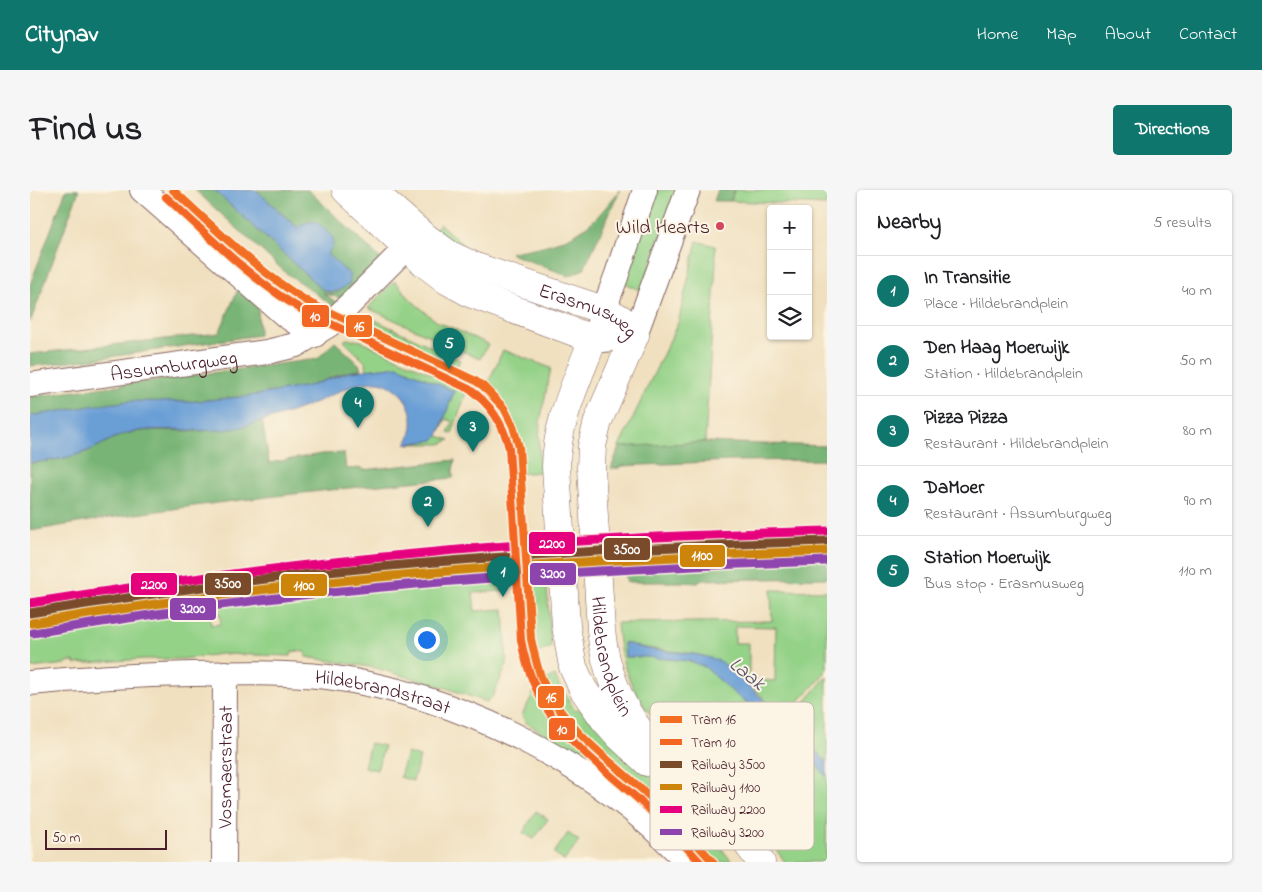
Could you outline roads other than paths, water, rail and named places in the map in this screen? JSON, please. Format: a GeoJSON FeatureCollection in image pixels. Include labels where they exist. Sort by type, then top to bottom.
{"type":"FeatureCollection","features":[{"type":"Feature","properties":{"kind":"main road","name":"Erasmusweg"},"geometry":{"type":"LineString","coordinates":[[346,190],[414,240],[441,249],[469,264],[604,310],[621,320],[635,335]]}},
{"type":"Feature","properties":{"kind":"main road","name":"Erasmusweg"},"geometry":{"type":"LineString","coordinates":[[371,190],[414,240],[440,276],[464,290],[593,338]]}},
{"type":"Feature","properties":{"kind":"main road","name":"Hildebrandplein"},"geometry":{"type":"LineString","coordinates":[[574,467],[579,453],[598,421],[635,335]]}},
{"type":"Feature","properties":{"kind":"main road","name":"Hildebrandplein"},"geometry":{"type":"LineString","coordinates":[[593,338],[559,437],[556,467],[566,626],[573,667],[580,684],[614,732],[650,765]]}},
{"type":"Feature","properties":{"kind":"main road","name":"Hildebrandplein"},"geometry":{"type":"LineString","coordinates":[[567,412],[567,426],[574,467],[583,660],[591,700]]}},
{"type":"Feature","properties":{"kind":"main road","name":"Hildebrandplein"},"geometry":{"type":"LineString","coordinates":[[598,421],[593,442],[591,468],[603,648],[608,669],[619,698],[631,720],[642,734]]}},
{"type":"Feature","properties":{"kind":"main road","name":"Hildebrandplein"},"geometry":{"type":"LineString","coordinates":[[582,617],[597,676],[607,698],[623,720],[650,741]]}},
{"type":"Feature","properties":{"kind":"main road","name":"Hildebrandplein"},"geometry":{"type":"LineString","coordinates":[[731,850],[740,862]]}},
{"type":"Feature","properties":{"kind":"main road","name":"Hildebrandplein"},"geometry":{"type":"LineString","coordinates":[[752,850],[761,862]]}},
{"type":"Feature","properties":{"kind":"street"},"geometry":{"type":"LineString","coordinates":[[142,190],[286,316],[315,335],[336,320],[414,240]]}},
{"type":"Feature","properties":{"kind":"street"},"geometry":{"type":"LineString","coordinates":[[593,338],[645,190]]}},
{"type":"Feature","properties":{"kind":"street"},"geometry":{"type":"LineString","coordinates":[[635,335],[688,190]]}},
{"type":"Feature","properties":{"kind":"street","name":"Assumburgweg"},"geometry":{"type":"LineString","coordinates":[[30,385],[279,350],[296,345],[315,335]]}},
{"type":"Feature","properties":{"kind":"street","name":"Erasmusweg"},"geometry":{"type":"LineString","coordinates":[[593,338],[606,340],[635,335]]}},
{"type":"Feature","properties":{"kind":"street","name":"Hildebrandstraat"},"geometry":{"type":"LineString","coordinates":[[30,683],[124,676],[272,672],[341,680],[404,693],[469,715],[533,745],[590,779],[650,826]]}},
{"type":"Feature","properties":{"kind":"street","name":"Vosmaerstraat"},"geometry":{"type":"LineString","coordinates":[[224,862],[225,673]]}},
{"type":"Feature","properties":{"kind":"street","name":"Hildebrandstraat"},"geometry":{"type":"LineString","coordinates":[[675,850],[687,862]]}},
{"type":"Feature","properties":{"kind":"water"},"geometry":{"type":"Polygon","coordinates":[[[214,190],[256,190],[298,228],[309,222],[321,225],[333,238],[333,246],[327,254],[349,274],[350,283],[338,291],[323,290],[214,190]]]}},
{"type":"Feature","properties":{"kind":"water"},"geometry":{"type":"Polygon","coordinates":[[[398,366],[454,391],[438,436],[434,440],[406,444],[411,430],[412,415],[406,401],[402,395],[388,385],[379,382],[369,382],[342,390],[300,409],[249,425],[222,430],[153,430],[131,432],[75,455],[30,463],[30,416],[131,401],[188,402],[250,396],[309,386],[349,372],[398,366]]]}},
{"type":"Feature","properties":{"kind":"water"},"geometry":{"type":"Polygon","coordinates":[[[624,642],[653,650],[693,654],[713,659],[722,662],[766,702],[747,702],[736,695],[705,667],[689,661],[625,657],[624,642]]]}},
{"type":"Feature","properties":{"kind":"water"},"geometry":{"type":"Polygon","coordinates":[[[814,749],[827,762],[827,777],[814,762],[814,749]]]}},
{"type":"Feature","properties":{"kind":"tram line","name":"16"},"geometry":{"type":"LineString","coordinates":[[173,190],[238,250],[291,291],[310,303],[474,380],[483,386],[504,408],[513,426],[519,447],[531,639],[541,678],[567,720],[592,746],[650,797]]}},
{"type":"Feature","properties":{"kind":"tram line","name":"10"},"geometry":{"type":"LineString","coordinates":[[166,197],[233,259],[287,300],[306,312],[469,389],[490,408],[500,422],[509,448],[521,640],[528,668],[537,692],[563,731],[579,748],[650,811]]}},
{"type":"Feature","properties":{"kind":"tram line","name":"10"},"geometry":{"type":"LineString","coordinates":[[689,850],[700,862]]}},
{"type":"Feature","properties":{"kind":"tram line","name":"16"},"geometry":{"type":"LineString","coordinates":[[702,850],[713,862]]}},
{"type":"Feature","properties":{"kind":"rail line","name":"2200"},"geometry":{"type":"LineString","coordinates":[[30,603],[227,575],[425,553],[626,539],[827,531]]}},
{"type":"Feature","properties":{"kind":"rail line","name":"3500"},"geometry":{"type":"LineString","coordinates":[[30,613],[217,585],[391,566],[578,552],[827,541]]}},
{"type":"Feature","properties":{"kind":"rail line","name":"1100"},"geometry":{"type":"LineString","coordinates":[[32,623],[218,595],[392,576],[578,562],[827,551]]}},
{"type":"Feature","properties":{"kind":"rail line","name":"3200"},"geometry":{"type":"LineString","coordinates":[[33,633],[219,605],[393,586],[579,572],[827,561]]}},
{"type":"Feature","properties":{"kind":"place","name":"Wild Hearts"},"geometry":{"type":"Point","coordinates":[720,226]}},
{"type":"Feature","properties":{"kind":"place","name":"Station Moerwijk"},"geometry":{"type":"Point","coordinates":[449,369]}},
{"type":"Feature","properties":{"kind":"place","name":"DaMoer"},"geometry":{"type":"Point","coordinates":[358,428]}},
{"type":"Feature","properties":{"kind":"place","name":"Pizza Pizza"},"geometry":{"type":"Point","coordinates":[473,452]}},
{"type":"Feature","properties":{"kind":"place","name":"Den Haag Moerwijk"},"geometry":{"type":"Point","coordinates":[428,527]}},
{"type":"Feature","properties":{"kind":"place","name":"In Transitie"},"geometry":{"type":"Point","coordinates":[503,597]}},
{"type":"Feature","properties":{"kind":"water label","name":"Laak"},"geometry":{"type":"Point","coordinates":[748,673]}}]}
